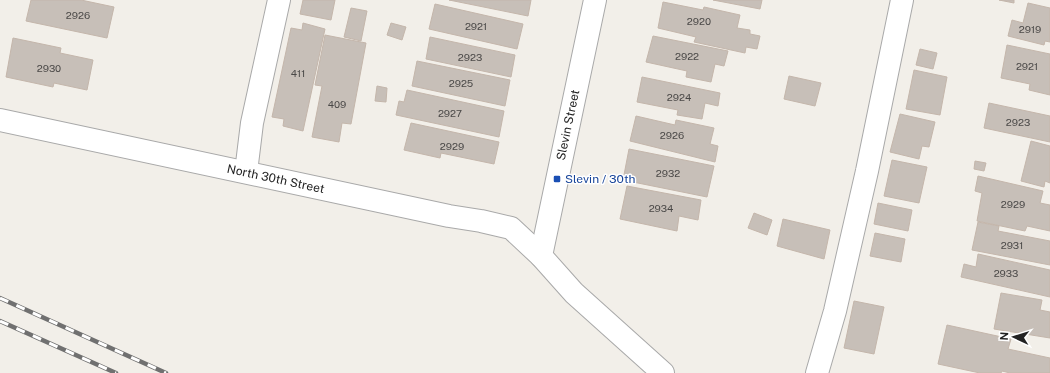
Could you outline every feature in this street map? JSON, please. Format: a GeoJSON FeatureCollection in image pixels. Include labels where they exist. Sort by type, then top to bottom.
{"type":"FeatureCollection","features":[{"type":"Feature","properties":{"kind":"street"},"geometry":{"type":"LineString","coordinates":[[246,172],[252,123],[279,0]]}},
{"type":"Feature","properties":{"kind":"street","name":"Slevin Street"},"geometry":{"type":"LineString","coordinates":[[541,256],[595,0]]}},
{"type":"Feature","properties":{"kind":"street"},"geometry":{"type":"LineString","coordinates":[[817,373],[835,312],[867,171],[902,0]]}},
{"type":"Feature","properties":{"kind":"street","name":"North 30th Street"},"geometry":{"type":"LineString","coordinates":[[0,120],[449,216],[481,220],[511,228],[541,256]]}},
{"type":"Feature","properties":{"kind":"street"},"geometry":{"type":"LineString","coordinates":[[541,256],[574,293],[663,373]]}},
{"type":"Feature","properties":{"kind":"building"},"geometry":{"type":"Polygon","coordinates":[[[31,0],[81,0],[114,7],[107,38],[26,21],[31,0]]]}},
{"type":"Feature","properties":{"kind":"building"},"geometry":{"type":"Polygon","coordinates":[[[303,0],[335,0],[331,20],[300,14],[303,0]]]}},
{"type":"Feature","properties":{"kind":"building"},"geometry":{"type":"Polygon","coordinates":[[[449,0],[531,0],[528,16],[449,0]]]}},
{"type":"Feature","properties":{"kind":"building"},"geometry":{"type":"Polygon","coordinates":[[[713,0],[762,0],[760,9],[713,0]]]}},
{"type":"Feature","properties":{"kind":"building"},"geometry":{"type":"Polygon","coordinates":[[[999,0],[1014,0],[1014,3],[999,0]]]}},
{"type":"Feature","properties":{"kind":"building"},"geometry":{"type":"Polygon","coordinates":[[[663,2],[703,10],[704,7],[740,15],[737,28],[750,30],[750,34],[760,36],[757,49],[746,47],[745,53],[694,42],[696,37],[658,28],[663,2]]]}},
{"type":"Feature","properties":{"kind":"building"},"geometry":{"type":"Polygon","coordinates":[[[1028,3],[1050,8],[1050,42],[1045,41],[1044,45],[1008,36],[1012,20],[1023,23],[1028,3]]]}},
{"type":"Feature","properties":{"kind":"building"},"geometry":{"type":"Polygon","coordinates":[[[435,4],[523,24],[517,49],[429,29],[435,4]]]}},
{"type":"Feature","properties":{"kind":"building"},"geometry":{"type":"Polygon","coordinates":[[[351,8],[367,11],[361,41],[344,37],[351,8]]]}},
{"type":"Feature","properties":{"kind":"building"},"geometry":{"type":"Polygon","coordinates":[[[303,23],[325,29],[303,131],[283,126],[284,119],[272,117],[291,28],[302,30],[303,23]]]}},
{"type":"Feature","properties":{"kind":"building"},"geometry":{"type":"Polygon","coordinates":[[[391,23],[406,27],[402,40],[387,35],[391,23]]]}},
{"type":"Feature","properties":{"kind":"building"},"geometry":{"type":"Polygon","coordinates":[[[325,35],[366,43],[351,124],[342,123],[339,142],[312,137],[322,86],[315,85],[325,35]]]}},
{"type":"Feature","properties":{"kind":"building"},"geometry":{"type":"Polygon","coordinates":[[[653,36],[728,51],[724,66],[715,64],[711,82],[686,77],[687,71],[646,62],[653,36]]]}},
{"type":"Feature","properties":{"kind":"building"},"geometry":{"type":"Polygon","coordinates":[[[430,37],[515,55],[511,77],[426,59],[430,37]]]}},
{"type":"Feature","properties":{"kind":"building"},"geometry":{"type":"Polygon","coordinates":[[[13,38],[61,48],[60,53],[93,60],[87,90],[54,83],[53,87],[6,77],[13,38]]]}},
{"type":"Feature","properties":{"kind":"building"},"geometry":{"type":"Polygon","coordinates":[[[1007,45],[1050,54],[1050,95],[1029,90],[1030,84],[1001,78],[1007,45]]]}},
{"type":"Feature","properties":{"kind":"building"},"geometry":{"type":"Polygon","coordinates":[[[920,49],[937,53],[933,69],[916,65],[920,49]]]}},
{"type":"Feature","properties":{"kind":"building"},"geometry":{"type":"Polygon","coordinates":[[[417,61],[510,80],[505,106],[412,86],[417,61]]]}},
{"type":"Feature","properties":{"kind":"building"},"geometry":{"type":"Polygon","coordinates":[[[914,70],[947,77],[940,115],[906,109],[914,70]]]}},
{"type":"Feature","properties":{"kind":"building"},"geometry":{"type":"Polygon","coordinates":[[[789,76],[821,83],[815,106],[784,99],[789,76]]]}},
{"type":"Feature","properties":{"kind":"building"},"geometry":{"type":"Polygon","coordinates":[[[642,77],[720,93],[718,106],[705,103],[702,119],[677,115],[678,110],[637,102],[642,77]]]}},
{"type":"Feature","properties":{"kind":"building"},"geometry":{"type":"Polygon","coordinates":[[[377,86],[387,88],[386,102],[375,101],[377,86]]]}},
{"type":"Feature","properties":{"kind":"building"},"geometry":{"type":"Polygon","coordinates":[[[407,90],[504,111],[499,137],[396,115],[399,101],[404,102],[407,90]]]}},
{"type":"Feature","properties":{"kind":"building"},"geometry":{"type":"Polygon","coordinates":[[[989,103],[1050,116],[1050,142],[984,128],[989,103]]]}},
{"type":"Feature","properties":{"kind":"building"},"geometry":{"type":"Polygon","coordinates":[[[900,114],[935,122],[929,147],[922,146],[919,159],[890,152],[900,114]]]}},
{"type":"Feature","properties":{"kind":"building"},"geometry":{"type":"Polygon","coordinates":[[[636,116],[675,125],[676,120],[714,128],[710,144],[718,146],[715,162],[630,141],[636,116]]]}},
{"type":"Feature","properties":{"kind":"building"},"geometry":{"type":"Polygon","coordinates":[[[411,123],[499,142],[494,164],[441,153],[440,158],[404,150],[411,123]]]}},
{"type":"Feature","properties":{"kind":"building"},"geometry":{"type":"Polygon","coordinates":[[[1031,141],[1050,146],[1050,183],[1045,181],[1044,187],[1021,181],[1031,141]]]}},
{"type":"Feature","properties":{"kind":"building"},"geometry":{"type":"Polygon","coordinates":[[[629,149],[714,166],[707,197],[623,180],[629,149]]]}},
{"type":"Feature","properties":{"kind":"building"},"geometry":{"type":"Polygon","coordinates":[[[892,160],[927,167],[919,203],[884,196],[892,160]]]}},
{"type":"Feature","properties":{"kind":"building"},"geometry":{"type":"Polygon","coordinates":[[[975,161],[986,163],[984,171],[974,169],[975,161]]]}},
{"type":"Feature","properties":{"kind":"building"},"geometry":{"type":"Polygon","coordinates":[[[978,176],[1043,191],[1040,203],[1050,205],[1050,231],[1027,226],[1025,231],[977,221],[982,193],[975,191],[978,176]]]}},
{"type":"Feature","properties":{"kind":"building"},"geometry":{"type":"Polygon","coordinates":[[[627,186],[701,200],[698,220],[679,216],[677,231],[620,219],[627,186]]]}},
{"type":"Feature","properties":{"kind":"building"},"geometry":{"type":"Polygon","coordinates":[[[878,203],[912,210],[908,231],[874,224],[878,203]]]}},
{"type":"Feature","properties":{"kind":"building"},"geometry":{"type":"Polygon","coordinates":[[[754,213],[772,220],[767,235],[748,228],[754,213]]]}},
{"type":"Feature","properties":{"kind":"building"},"geometry":{"type":"Polygon","coordinates":[[[783,219],[830,230],[824,259],[777,246],[783,219]]]}},
{"type":"Feature","properties":{"kind":"building"},"geometry":{"type":"Polygon","coordinates":[[[978,222],[999,226],[998,231],[1050,241],[1050,265],[972,250],[978,222]]]}},
{"type":"Feature","properties":{"kind":"building"},"geometry":{"type":"Polygon","coordinates":[[[875,233],[905,239],[901,262],[870,256],[875,233]]]}},
{"type":"Feature","properties":{"kind":"building"},"geometry":{"type":"Polygon","coordinates":[[[978,254],[1050,270],[1050,297],[961,277],[964,264],[976,267],[978,254]]]}},
{"type":"Feature","properties":{"kind":"building"},"geometry":{"type":"Polygon","coordinates":[[[1001,293],[1042,300],[1040,310],[1050,312],[1050,338],[994,329],[1001,293]]]}},
{"type":"Feature","properties":{"kind":"building"},"geometry":{"type":"Polygon","coordinates":[[[854,301],[884,307],[874,354],[844,348],[854,301]]]}},
{"type":"Feature","properties":{"kind":"building"},"geometry":{"type":"Polygon","coordinates":[[[947,325],[1011,339],[1008,349],[1050,358],[1050,373],[1010,373],[1002,371],[1001,373],[980,373],[938,364],[947,325]]]}},
{"type":"Feature","properties":{"kind":"railway"},"geometry":{"type":"LineString","coordinates":[[0,298],[166,373]]}},
{"type":"Feature","properties":{"kind":"railway"},"geometry":{"type":"LineString","coordinates":[[0,321],[116,373]]}},
{"type":"Feature","properties":{"kind":"place","name":"Slevin / 30th"},"geometry":{"type":"Point","coordinates":[557,179]}}]}
